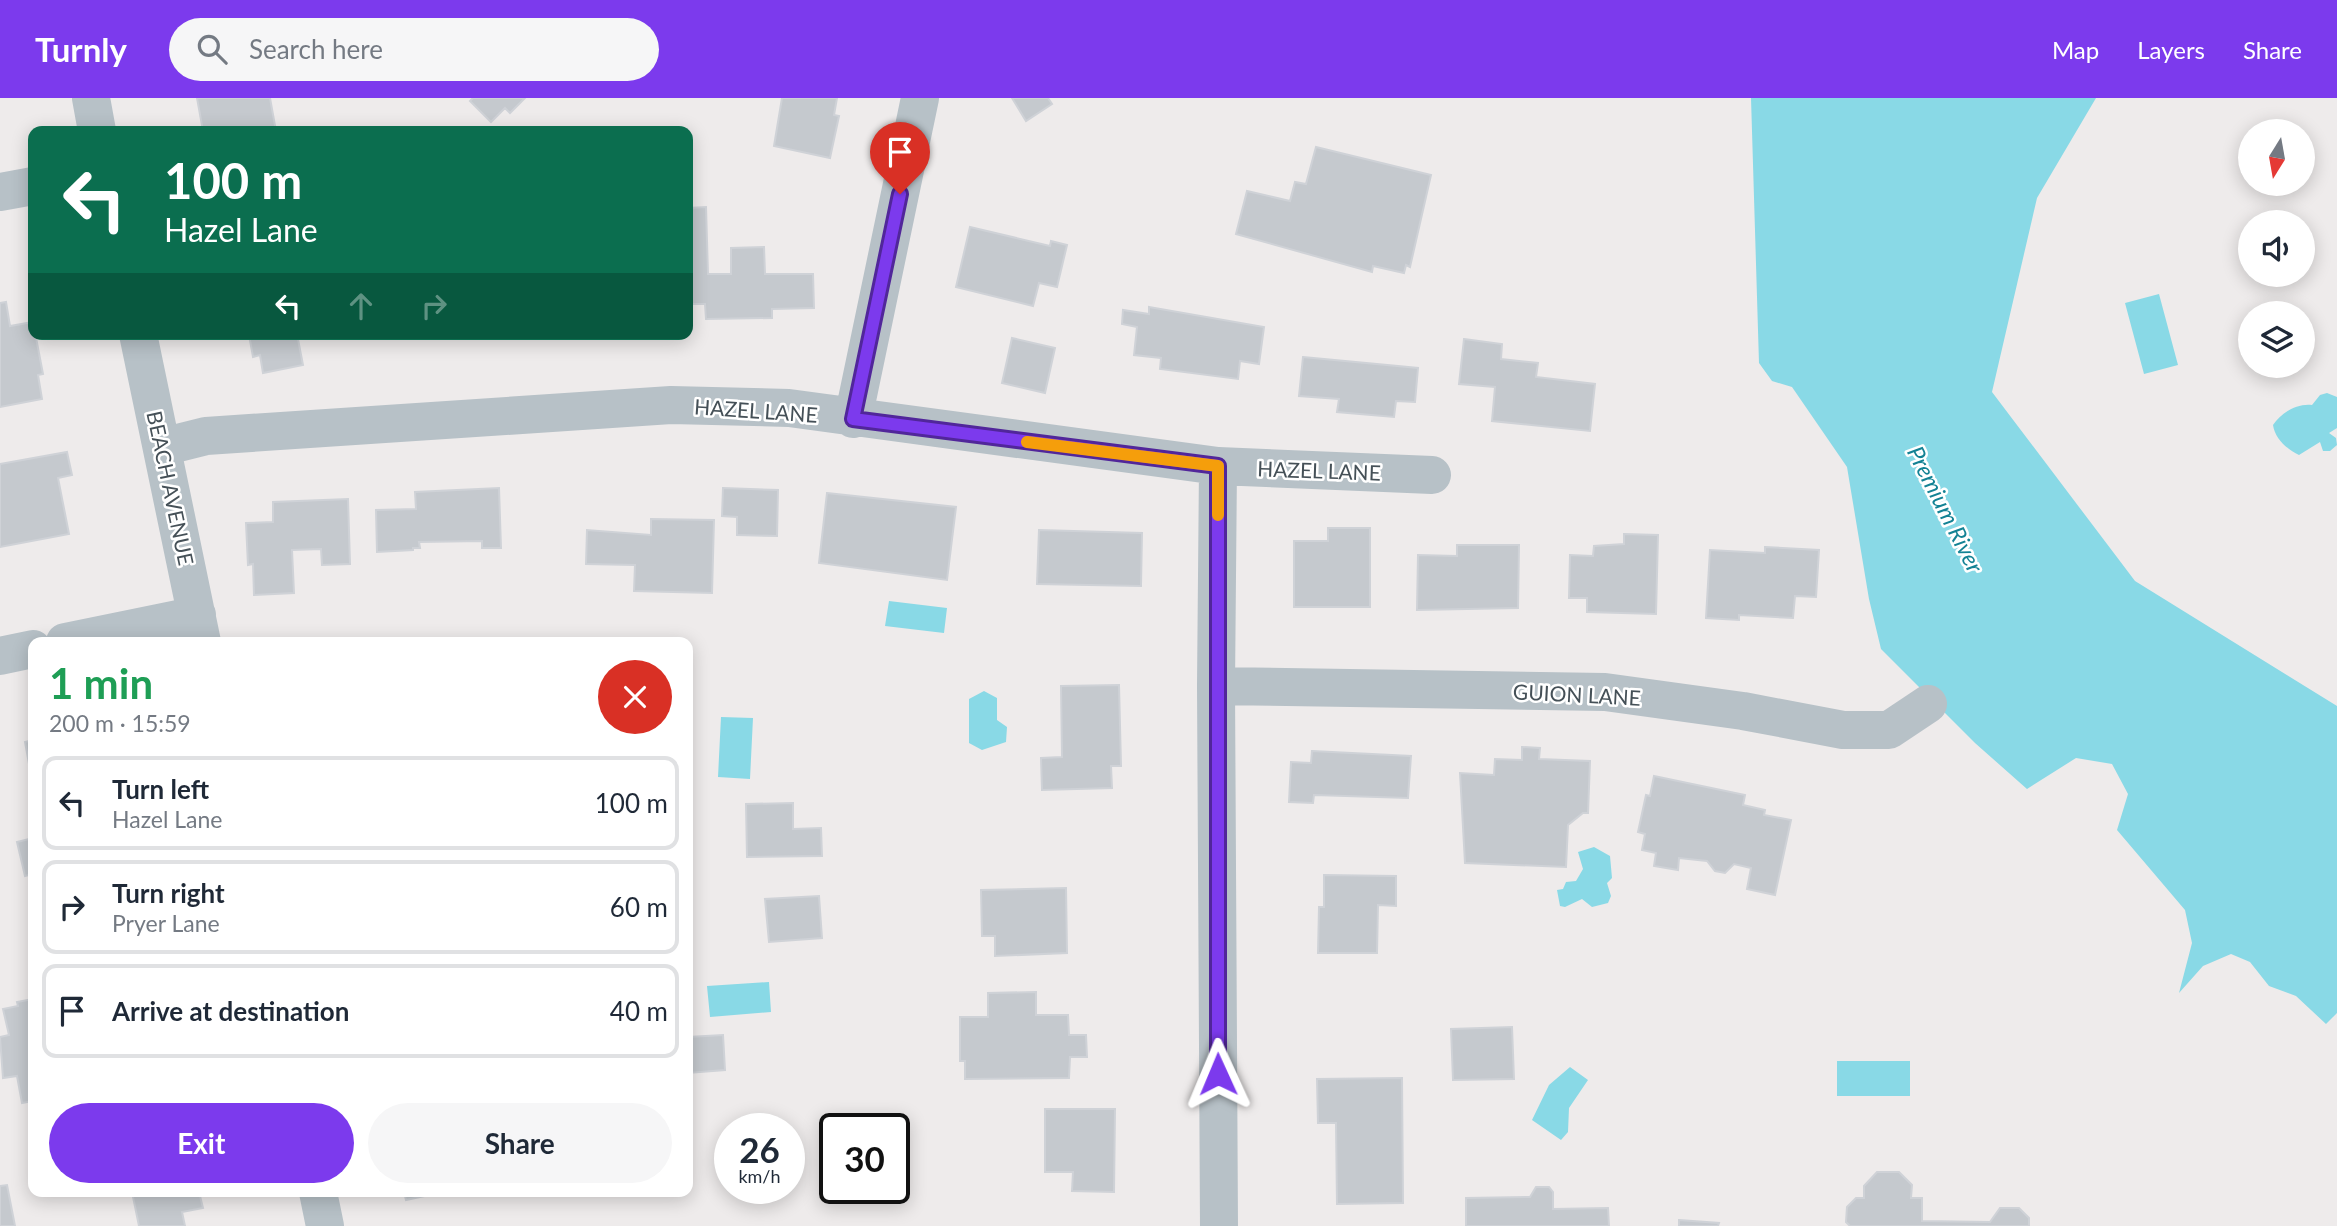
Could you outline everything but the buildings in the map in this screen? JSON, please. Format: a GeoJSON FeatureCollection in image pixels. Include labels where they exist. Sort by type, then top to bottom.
{"type":"FeatureCollection","features":[{"type":"Feature","properties":{"kind":"street"},"geometry":{"type":"LineString","coordinates":[[91,98],[96,126]]}},
{"type":"Feature","properties":{"kind":"street"},"geometry":{"type":"LineString","coordinates":[[853,419],[920,98]]}},
{"type":"Feature","properties":{"kind":"street"},"geometry":{"type":"LineString","coordinates":[[0,192],[28,187]]}},
{"type":"Feature","properties":{"kind":"street","name":"BEACH AVENUE"},"geometry":{"type":"LineString","coordinates":[[139,340],[200,629]]}},
{"type":"Feature","properties":{"kind":"street","name":"HAZEL LANE"},"geometry":{"type":"LineString","coordinates":[[162,446],[206,436],[671,405],[789,408],[853,419],[1218,466],[1432,475]]}},
{"type":"Feature","properties":{"kind":"street"},"geometry":{"type":"LineString","coordinates":[[1218,466],[1216,686],[1219,1226]]}},
{"type":"Feature","properties":{"kind":"street"},"geometry":{"type":"LineString","coordinates":[[117,637],[200,629]]}},
{"type":"Feature","properties":{"kind":"street"},"geometry":{"type":"LineString","coordinates":[[0,656],[28,650]]}},
{"type":"Feature","properties":{"kind":"street","name":"GUION LANE"},"geometry":{"type":"LineString","coordinates":[[1216,686],[1605,692],[1743,711],[1843,730],[1889,730],[1928,704]]}},
{"type":"Feature","properties":{"kind":"street"},"geometry":{"type":"LineString","coordinates":[[319,1197],[325,1226]]}},
{"type":"Feature","properties":{"kind":"water","name":"Premium River"},"geometry":{"type":"Polygon","coordinates":[[[1751,98],[2096,98],[2037,198],[1992,392],[2135,581],[2337,706],[2337,1013],[2326,1024],[2296,996],[2269,986],[2250,962],[2231,954],[2203,966],[2179,993],[2192,943],[2185,910],[2117,830],[2128,794],[2112,764],[2076,758],[2027,789],[1975,743],[1881,649],[1869,599],[1847,467],[1792,387],[1772,381],[1759,363],[1751,98]]]}},
{"type":"Feature","properties":{"kind":"water"},"geometry":{"type":"Polygon","coordinates":[[[2159,294],[2178,365],[2144,374],[2125,303],[2159,294]]]}},
{"type":"Feature","properties":{"kind":"water"},"geometry":{"type":"Polygon","coordinates":[[[2327,393],[2337,397],[2337,428],[2329,433],[2336,438],[2337,445],[2330,451],[2323,451],[2320,442],[2299,455],[2282,443],[2273,425],[2290,410],[2312,405],[2320,395],[2327,393]]]}},
{"type":"Feature","properties":{"kind":"water"},"geometry":{"type":"Polygon","coordinates":[[[889,601],[947,608],[944,633],[885,626],[889,601]]]}},
{"type":"Feature","properties":{"kind":"water"},"geometry":{"type":"Polygon","coordinates":[[[984,691],[997,698],[997,720],[1007,727],[1006,742],[982,750],[969,743],[969,699],[984,691]]]}},
{"type":"Feature","properties":{"kind":"water"},"geometry":{"type":"Polygon","coordinates":[[[721,717],[753,718],[750,779],[718,777],[721,717]]]}},
{"type":"Feature","properties":{"kind":"water"},"geometry":{"type":"Polygon","coordinates":[[[1594,847],[1610,856],[1612,878],[1607,883],[1611,896],[1608,903],[1592,907],[1582,899],[1565,907],[1560,906],[1557,890],[1563,889],[1566,882],[1576,881],[1583,869],[1578,852],[1594,847]]]}},
{"type":"Feature","properties":{"kind":"water"},"geometry":{"type":"Polygon","coordinates":[[[769,982],[771,1012],[710,1017],[707,986],[769,982]]]}},
{"type":"Feature","properties":{"kind":"water"},"geometry":{"type":"Polygon","coordinates":[[[1837,1061],[1910,1061],[1910,1096],[1837,1096],[1837,1061]]]}},
{"type":"Feature","properties":{"kind":"water"},"geometry":{"type":"Polygon","coordinates":[[[1570,1067],[1588,1080],[1569,1108],[1568,1132],[1561,1140],[1532,1120],[1549,1085],[1570,1067]]]}},
{"type":"Feature","properties":{"kind":"slow traffic"},"geometry":{"type":"LineString","coordinates":[[1027,442],[1218,466],[1218,515]]}},
{"type":"Feature","properties":{"kind":"route"},"geometry":{"type":"LineString","coordinates":[[900,194],[853,419],[1218,466],[1218,1074]]}}]}
